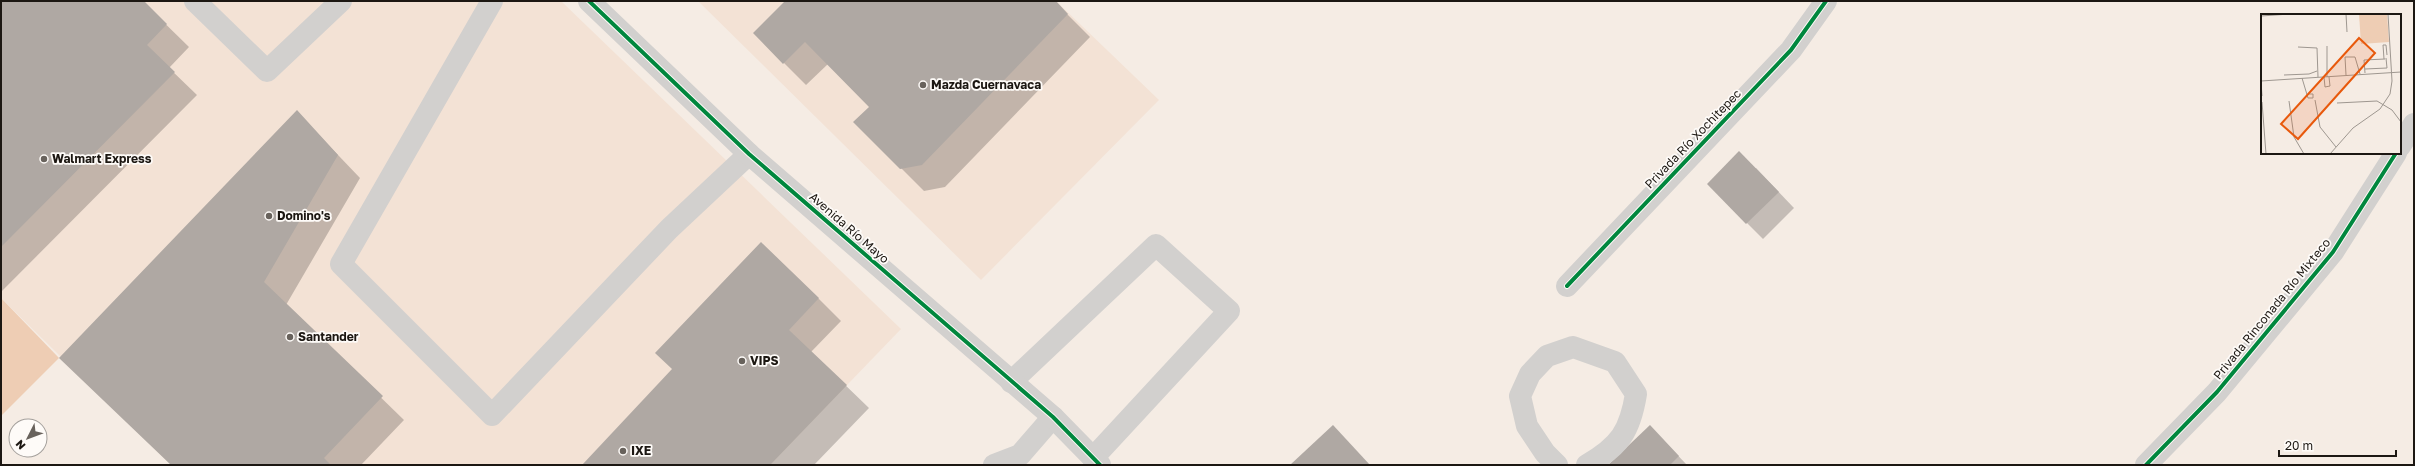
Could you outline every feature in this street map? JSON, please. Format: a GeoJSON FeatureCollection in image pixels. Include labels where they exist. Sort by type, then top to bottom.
{"type":"FeatureCollection","features":[{"type":"Feature","properties":{"kind":"street"},"geometry":{"type":"LineString","coordinates":[[195,1],[267,71],[341,1]]}},
{"type":"Feature","properties":{"kind":"street"},"geometry":{"type":"LineString","coordinates":[[492,1],[341,264],[492,415],[669,229],[748,154]]}},
{"type":"Feature","properties":{"kind":"street","name":"Avenida Río Mayo"},"geometry":{"type":"LineString","coordinates":[[589,1],[748,154],[1053,417],[1097,462]]}},
{"type":"Feature","properties":{"kind":"street","name":"Privada Río Xochitepec"},"geometry":{"type":"LineString","coordinates":[[1567,286],[1791,50],[1826,1]]}},
{"type":"Feature","properties":{"kind":"street"},"geometry":{"type":"LineString","coordinates":[[2401,144],[2414,124]]}},
{"type":"Feature","properties":{"kind":"street","name":"Privada Rinconada Río Mixteco"},"geometry":{"type":"LineString","coordinates":[[2146,465],[2217,392],[2333,252],[2395,154]]}},
{"type":"Feature","properties":{"kind":"street"},"geometry":{"type":"LineString","coordinates":[[1011,382],[1156,245],[1229,311],[1097,462]]}},
{"type":"Feature","properties":{"kind":"street"},"geometry":{"type":"LineString","coordinates":[[1557,465],[1545,453],[1527,426],[1520,396],[1530,374],[1547,356],[1573,347],[1615,362],[1636,394],[1631,420],[1615,446],[1587,465]]}},
{"type":"Feature","properties":{"kind":"street"},"geometry":{"type":"LineString","coordinates":[[994,465],[1020,455],[1053,417]]}},
{"type":"Feature","properties":{"kind":"shaded area"},"geometry":{"type":"Polygon","coordinates":[[[1,1],[561,1],[901,329],[770,465],[171,465],[1,298],[1,1]]]}},
{"type":"Feature","properties":{"kind":"shaded area"},"geometry":{"type":"Polygon","coordinates":[[[698,1],[1056,1],[1159,100],[981,280],[698,1]]]}},
{"type":"Feature","properties":{"kind":"shaded area"},"geometry":{"type":"Polygon","coordinates":[[[1,298],[59,358],[1,416],[1,298]]]}},
{"type":"Feature","properties":{"kind":"building","name":"Walmart Express"},"geometry":{"type":"Polygon","coordinates":[[[1,1],[144,1],[167,24],[147,45],[175,72],[1,247],[1,1]]]}},
{"type":"Feature","properties":{"kind":"building","name":"Mazda Cuernavaca"},"geometry":{"type":"Polygon","coordinates":[[[785,1],[1056,1],[1068,14],[922,165],[900,169],[853,122],[869,107],[805,42],[783,64],[753,33],[785,1]]]}},
{"type":"Feature","properties":{"kind":"building"},"geometry":{"type":"Polygon","coordinates":[[[297,110],[338,155],[264,282],[383,396],[324,458],[331,465],[171,465],[59,358],[297,110]]]}},
{"type":"Feature","properties":{"kind":"building"},"geometry":{"type":"Polygon","coordinates":[[[1739,151],[1779,192],[1746,224],[1707,184],[1739,151]]]}},
{"type":"Feature","properties":{"kind":"building","name":"VIPS"},"geometry":{"type":"Polygon","coordinates":[[[761,242],[819,298],[789,330],[847,385],[770,465],[582,465],[672,369],[655,353],[761,242]]]}},
{"type":"Feature","properties":{"kind":"building"},"geometry":{"type":"Polygon","coordinates":[[[1333,425],[1370,465],[1290,465],[1333,425]]]}},
{"type":"Feature","properties":{"kind":"building"},"geometry":{"type":"Polygon","coordinates":[[[1650,425],[1679,456],[1670,465],[1608,465],[1650,425]]]}},
{"type":"Feature","properties":{"kind":"cycle path"},"geometry":{"type":"LineString","coordinates":[[589,1],[749,154],[1053,417],[1100,465]]}},
{"type":"Feature","properties":{"kind":"cycle path"},"geometry":{"type":"LineString","coordinates":[[1567,286],[1791,50],[1826,1]]}},
{"type":"Feature","properties":{"kind":"cycle path"},"geometry":{"type":"LineString","coordinates":[[2146,465],[2217,392],[2333,252],[2395,154]]}},
{"type":"Feature","properties":{"kind":"place","name":"Mazda Cuernavaca"},"geometry":{"type":"Point","coordinates":[923,85]}},
{"type":"Feature","properties":{"kind":"place","name":"Walmart Express"},"geometry":{"type":"Point","coordinates":[44,159]}},
{"type":"Feature","properties":{"kind":"place","name":"Domino's"},"geometry":{"type":"Point","coordinates":[269,216]}},
{"type":"Feature","properties":{"kind":"place","name":"Santander"},"geometry":{"type":"Point","coordinates":[290,337]}},
{"type":"Feature","properties":{"kind":"place","name":"VIPS"},"geometry":{"type":"Point","coordinates":[742,361]}},
{"type":"Feature","properties":{"kind":"place","name":"IXE"},"geometry":{"type":"Point","coordinates":[623,451]}}]}
